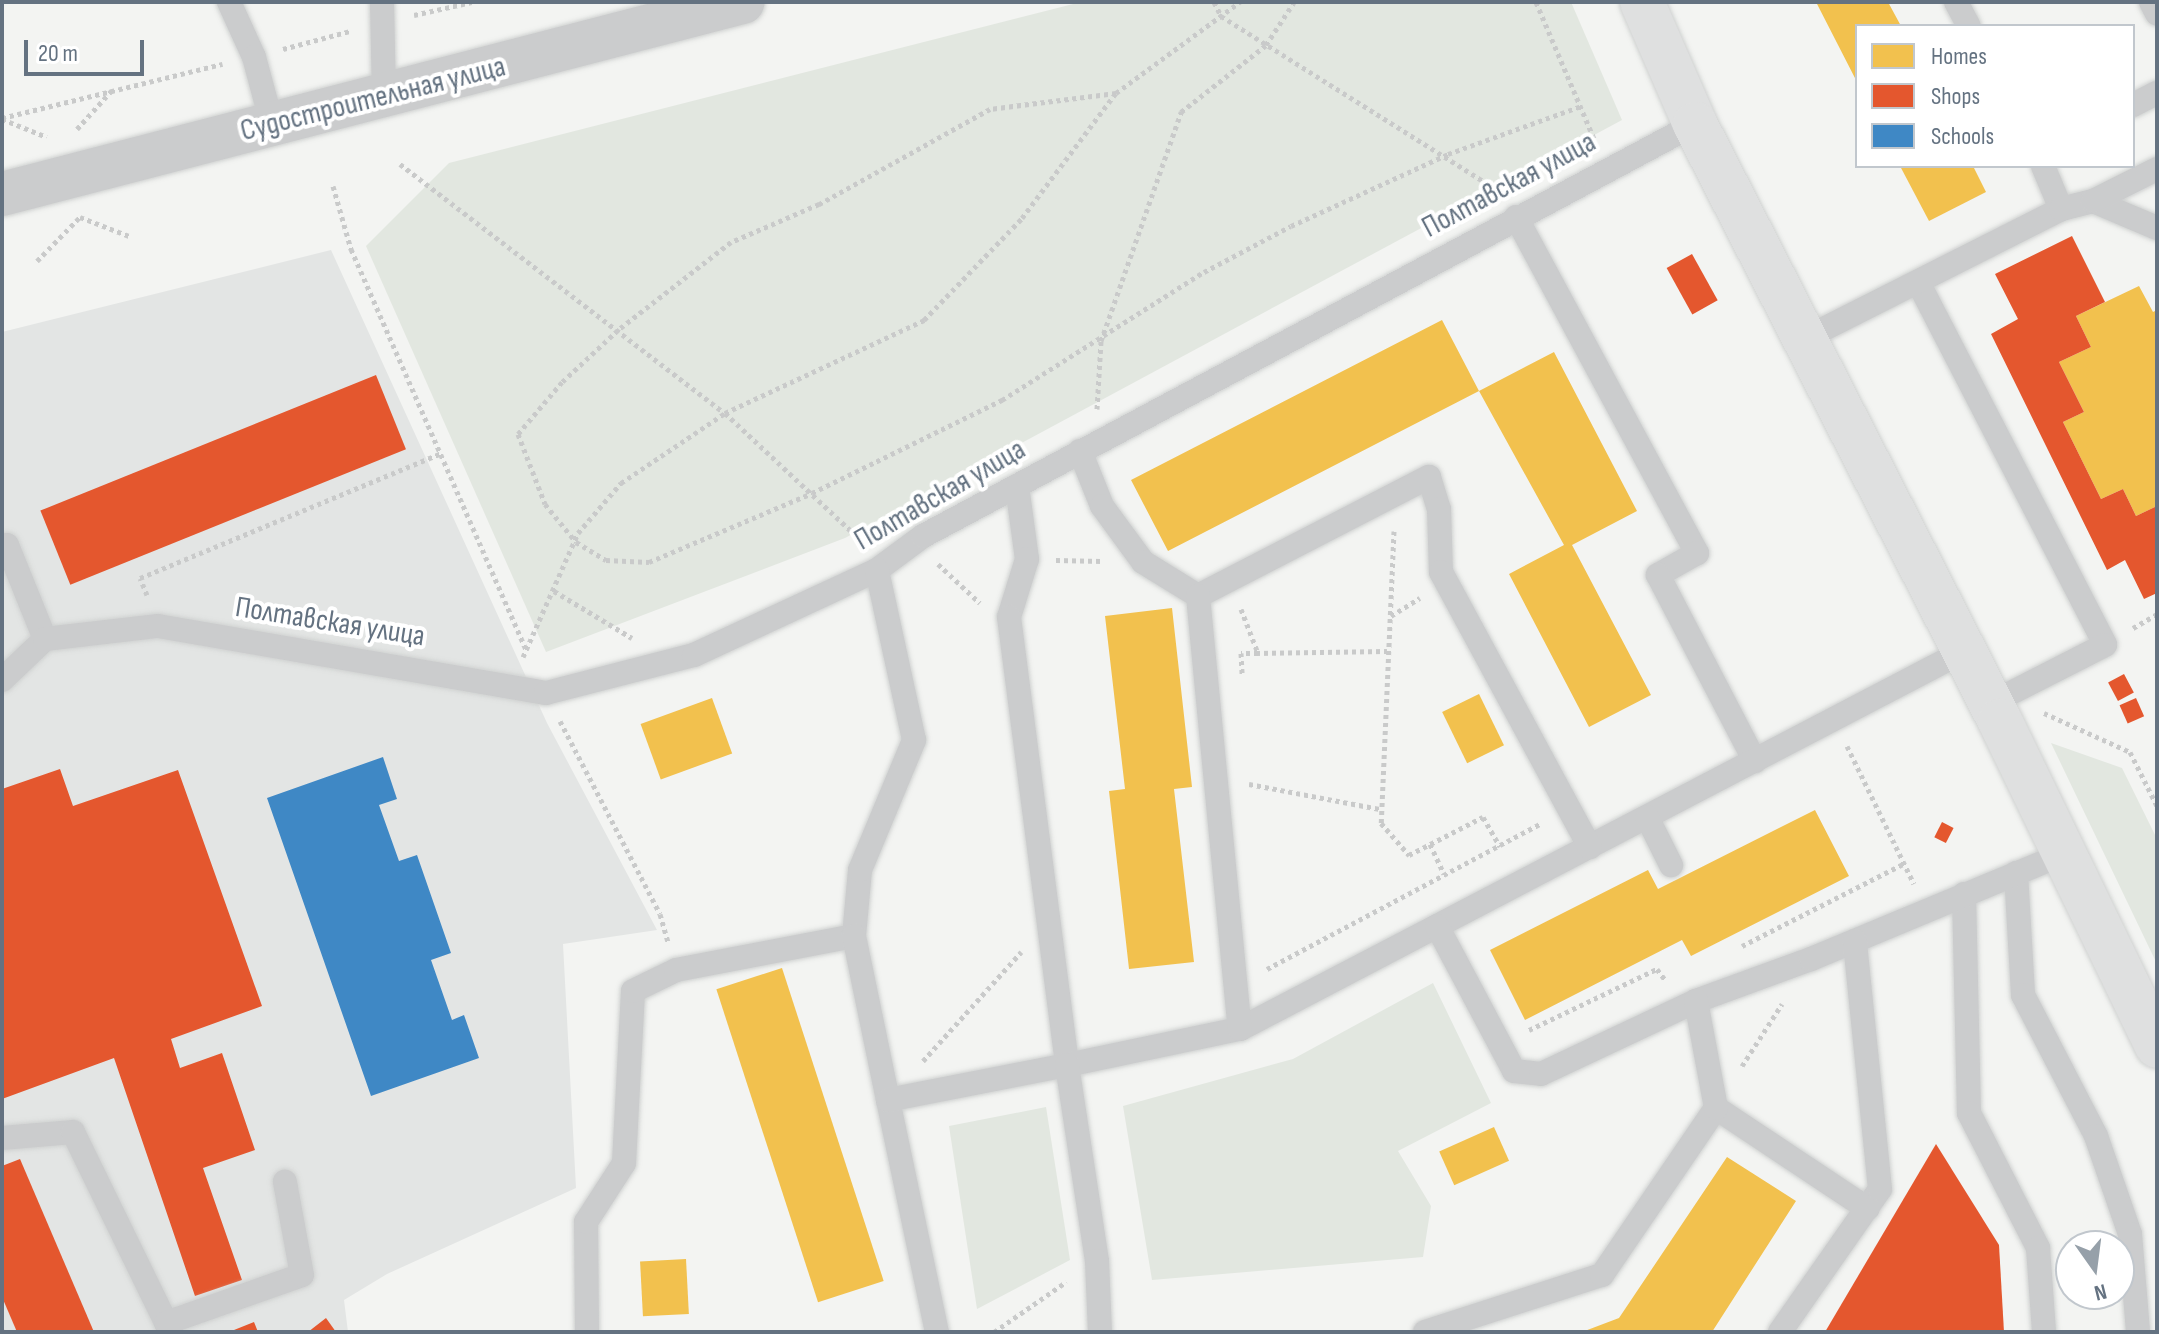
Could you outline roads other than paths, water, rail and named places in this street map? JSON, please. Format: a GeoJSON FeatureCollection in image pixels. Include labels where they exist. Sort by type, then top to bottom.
{"type":"FeatureCollection","features":[{"type":"Feature","properties":{"kind":"main road"},"geometry":{"type":"LineString","coordinates":[[1642,2],[1695,124],[1802,340],[1964,651],[2011,705],[2063,854],[2157,1046]]}},
{"type":"Feature","properties":{"kind":"street","name":"Судостроительная улица"},"geometry":{"type":"LineString","coordinates":[[2,194],[743,2]]}},
{"type":"Feature","properties":{"kind":"lane"},"geometry":{"type":"LineString","coordinates":[[229,2],[254,57],[272,124]]}},
{"type":"Feature","properties":{"kind":"lane"},"geometry":{"type":"LineString","coordinates":[[382,2],[384,97]]}},
{"type":"Feature","properties":{"kind":"lane"},"geometry":{"type":"LineString","coordinates":[[1956,2],[1968,24]]}},
{"type":"Feature","properties":{"kind":"lane"},"geometry":{"type":"LineString","coordinates":[[2151,2],[2157,14]]}},
{"type":"Feature","properties":{"kind":"lane"},"geometry":{"type":"LineString","coordinates":[[2135,104],[2157,93]]}},
{"type":"Feature","properties":{"kind":"lane","name":"Полтавская улица"},"geometry":{"type":"LineString","coordinates":[[45,639],[158,626],[511,684],[546,693],[694,655],[877,570],[923,536],[1695,124]]}},
{"type":"Feature","properties":{"kind":"lane"},"geometry":{"type":"LineString","coordinates":[[2044,168],[2061,209]]}},
{"type":"Feature","properties":{"kind":"lane"},"geometry":{"type":"LineString","coordinates":[[1802,340],[2061,209],[2093,201],[2157,169]]}},
{"type":"Feature","properties":{"kind":"lane"},"geometry":{"type":"LineString","coordinates":[[2093,201],[2157,228]]}},
{"type":"Feature","properties":{"kind":"lane"},"geometry":{"type":"LineString","coordinates":[[1520,215],[1697,553],[1658,575],[1755,761]]}},
{"type":"Feature","properties":{"kind":"lane"},"geometry":{"type":"LineString","coordinates":[[1918,282],[2105,645],[2011,705]]}},
{"type":"Feature","properties":{"kind":"lane"},"geometry":{"type":"LineString","coordinates":[[1080,451],[1102,506],[1143,562],[1198,596]]}},
{"type":"Feature","properties":{"kind":"lane"},"geometry":{"type":"LineString","coordinates":[[1198,596],[1429,477],[1439,509],[1441,572],[1590,847]]}},
{"type":"Feature","properties":{"kind":"lane"},"geometry":{"type":"LineString","coordinates":[[1017,486],[1027,559],[1009,617],[1067,1065],[1097,1261],[1100,1332]]}},
{"type":"Feature","properties":{"kind":"lane"},"geometry":{"type":"LineString","coordinates":[[2,547],[7,545],[45,639],[2,680]]}},
{"type":"Feature","properties":{"kind":"lane"},"geometry":{"type":"LineString","coordinates":[[877,570],[914,740],[860,870],[854,936],[937,1332]]}},
{"type":"Feature","properties":{"kind":"lane"},"geometry":{"type":"LineString","coordinates":[[1198,596],[1240,1029]]}},
{"type":"Feature","properties":{"kind":"lane"},"geometry":{"type":"LineString","coordinates":[[888,1100],[1240,1029],[1964,651]]}},
{"type":"Feature","properties":{"kind":"lane"},"geometry":{"type":"LineString","coordinates":[[1647,817],[1671,865]]}},
{"type":"Feature","properties":{"kind":"lane"},"geometry":{"type":"LineString","coordinates":[[1437,926],[1514,1071],[1541,1074],[1696,1001],[1811,959],[2063,854]]}},
{"type":"Feature","properties":{"kind":"lane"},"geometry":{"type":"LineString","coordinates":[[2016,873],[2023,995],[2096,1136],[2116,1192],[2130,1234],[2138,1332]]}},
{"type":"Feature","properties":{"kind":"lane"},"geometry":{"type":"LineString","coordinates":[[1964,894],[1969,1113],[2038,1248],[2044,1332]]}},
{"type":"Feature","properties":{"kind":"lane"},"geometry":{"type":"LineString","coordinates":[[587,1332],[586,1222],[624,1163],[633,991],[676,970],[854,936]]}},
{"type":"Feature","properties":{"kind":"lane"},"geometry":{"type":"LineString","coordinates":[[1780,1332],[1880,1189],[1855,941]]}},
{"type":"Feature","properties":{"kind":"lane"},"geometry":{"type":"LineString","coordinates":[[1425,1332],[1602,1275],[1716,1108],[1696,1001]]}},
{"type":"Feature","properties":{"kind":"lane"},"geometry":{"type":"LineString","coordinates":[[1716,1108],[1868,1209]]}},
{"type":"Feature","properties":{"kind":"lane"},"geometry":{"type":"LineString","coordinates":[[2,1138],[73,1132],[166,1323],[302,1275],[285,1182]]}}]}
